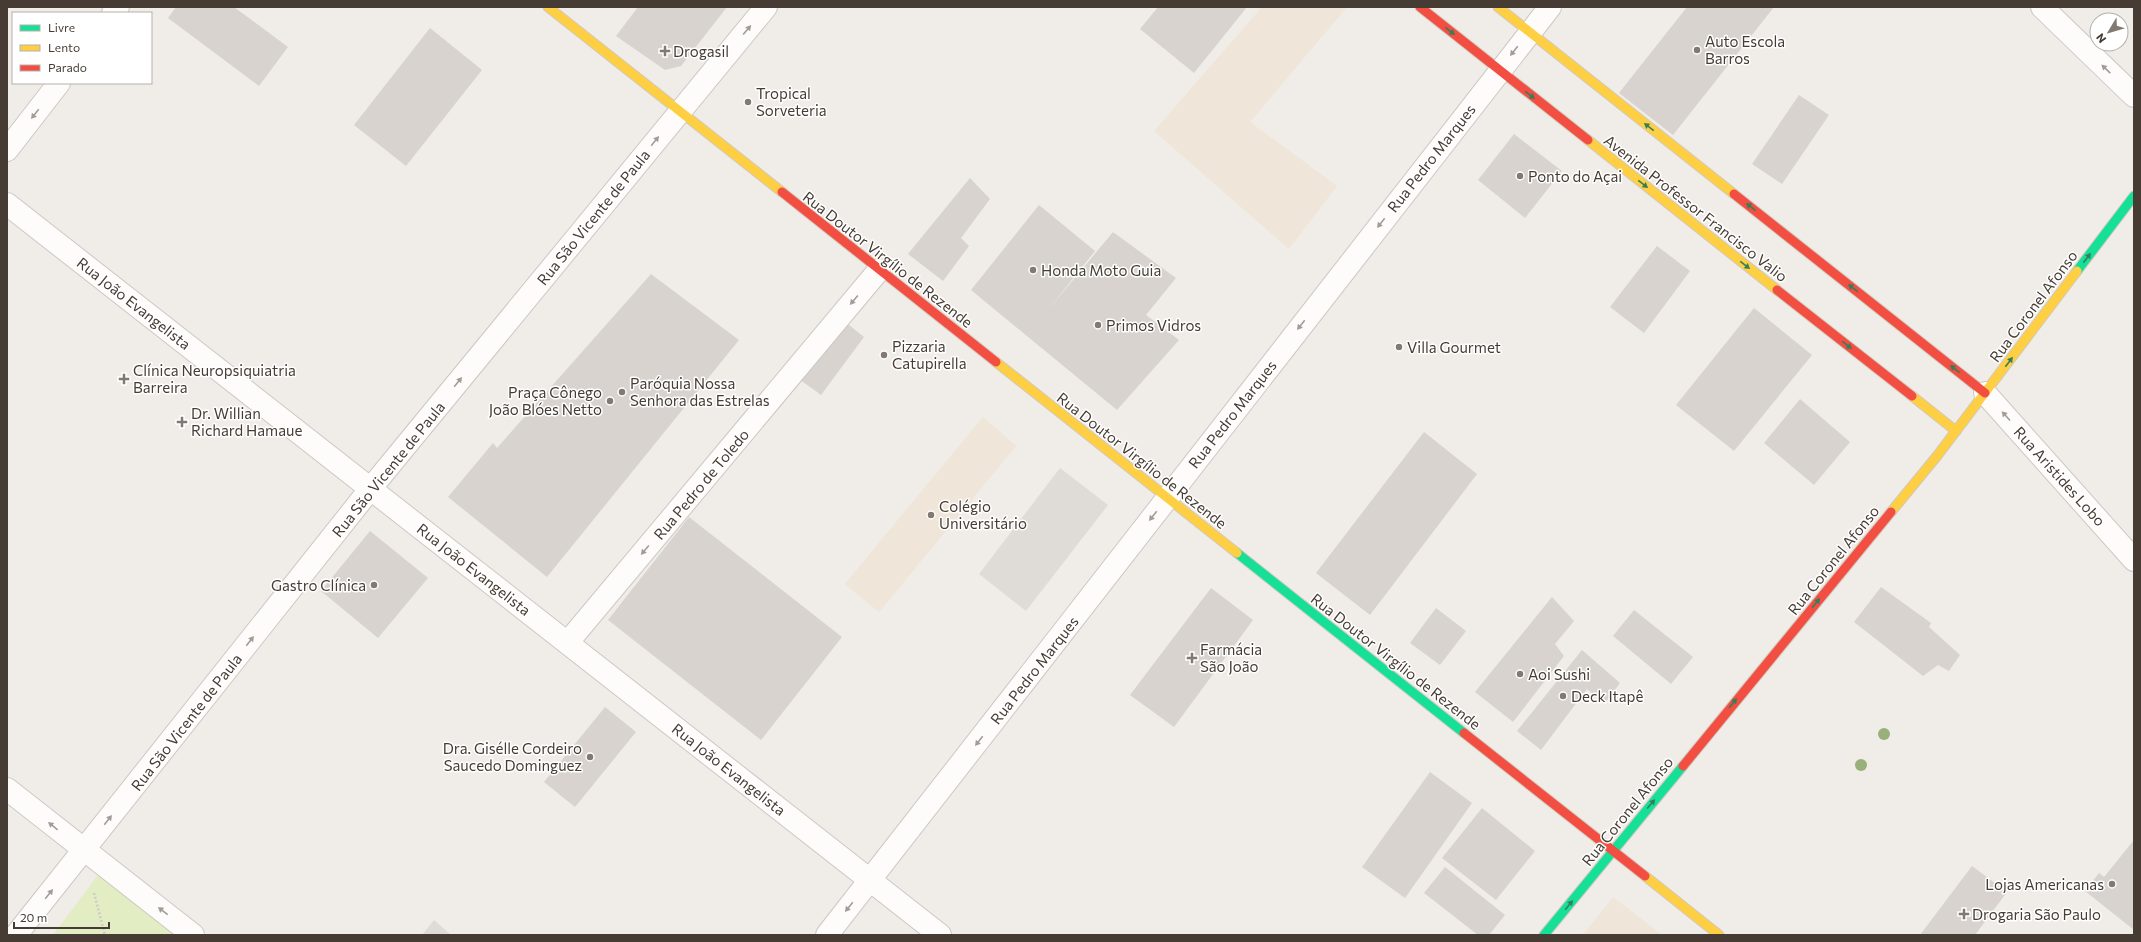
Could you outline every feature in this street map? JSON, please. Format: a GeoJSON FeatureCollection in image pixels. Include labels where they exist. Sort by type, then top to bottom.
{"type":"FeatureCollection","features":[{"type":"Feature","properties":{"kind":"main road","name":"Rua Doutor Virgílio de Rezende"},"geometry":{"type":"LineString","coordinates":[[548,7],[1719,935]]}},
{"type":"Feature","properties":{"kind":"main road","name":"Avenida Professor Francisco Valio"},"geometry":{"type":"LineString","coordinates":[[1420,7],[1956,431]]}},
{"type":"Feature","properties":{"kind":"main road"},"geometry":{"type":"LineString","coordinates":[[1498,7],[1985,393]]}},
{"type":"Feature","properties":{"kind":"main road","name":"Rua Coronel Afonso"},"geometry":{"type":"LineString","coordinates":[[1544,935],[1956,431],[2134,196]]}},
{"type":"Feature","properties":{"kind":"street","name":"Rua São Vicente de Paula"},"geometry":{"type":"LineString","coordinates":[[16,935],[371,488],[766,7]]}},
{"type":"Feature","properties":{"kind":"street","name":"Rua Pedro Marques"},"geometry":{"type":"LineString","coordinates":[[826,935],[871,880],[1529,32],[1550,7]]}},
{"type":"Feature","properties":{"kind":"street"},"geometry":{"type":"LineString","coordinates":[[2042,7],[2134,96]]}},
{"type":"Feature","properties":{"kind":"street"},"geometry":{"type":"LineString","coordinates":[[7,150],[58,84]]}},
{"type":"Feature","properties":{"kind":"street","name":"Rua João Evangelista"},"geometry":{"type":"LineString","coordinates":[[7,204],[568,642],[940,935]]}},
{"type":"Feature","properties":{"kind":"street","name":"Rua Pedro de Toledo"},"geometry":{"type":"LineString","coordinates":[[568,642],[879,270]]}},
{"type":"Feature","properties":{"kind":"street","name":"Rua Aristides Lobo"},"geometry":{"type":"LineString","coordinates":[[1985,393],[2134,560]]}},
{"type":"Feature","properties":{"kind":"street"},"geometry":{"type":"LineString","coordinates":[[7,789],[193,935]]}},
{"type":"Feature","properties":{"kind":"shaded area"},"geometry":{"type":"Polygon","coordinates":[[[1262,7],[1347,7],[1250,122],[1337,186],[1289,249],[1154,131],[1262,7]]]}},
{"type":"Feature","properties":{"kind":"shaded area","name":"Colégio Universitário"},"geometry":{"type":"Polygon","coordinates":[[[983,417],[1016,446],[879,612],[845,584],[983,417]]]}},
{"type":"Feature","properties":{"kind":"shaded area"},"geometry":{"type":"Polygon","coordinates":[[[1060,468],[1108,505],[1026,611],[979,574],[1060,468]]]}},
{"type":"Feature","properties":{"kind":"shaded area"},"geometry":{"type":"Polygon","coordinates":[[[1613,897],[1662,935],[1583,935],[1613,897]]]}},
{"type":"Feature","properties":{"kind":"shaded area"},"geometry":{"type":"Polygon","coordinates":[[[434,920],[451,935],[422,935],[434,920]]]}},
{"type":"Feature","properties":{"kind":"green space"},"geometry":{"type":"Polygon","coordinates":[[[104,867],[189,935],[53,935],[104,867]]]}},
{"type":"Feature","properties":{"kind":"building"},"geometry":{"type":"Polygon","coordinates":[[[176,7],[234,7],[288,47],[259,86],[168,18],[176,7]]]}},
{"type":"Feature","properties":{"kind":"building","name":"Drogasil"},"geometry":{"type":"Polygon","coordinates":[[[638,7],[727,7],[681,66],[665,70],[616,36],[638,7]]]}},
{"type":"Feature","properties":{"kind":"building"},"geometry":{"type":"Polygon","coordinates":[[[1158,7],[1247,7],[1194,73],[1140,29],[1158,7]]]}},
{"type":"Feature","properties":{"kind":"building","name":"Auto Escola Barros"},"geometry":{"type":"Polygon","coordinates":[[[1687,7],[1774,7],[1673,135],[1619,93],[1687,7]]]}},
{"type":"Feature","properties":{"kind":"building"},"geometry":{"type":"Polygon","coordinates":[[[430,28],[482,70],[406,166],[354,125],[430,28]]]}},
{"type":"Feature","properties":{"kind":"building"},"geometry":{"type":"Polygon","coordinates":[[[1799,95],[1829,115],[1782,184],[1752,164],[1799,95]]]}},
{"type":"Feature","properties":{"kind":"building","name":"Ponto do Açai"},"geometry":{"type":"Polygon","coordinates":[[[1514,134],[1562,171],[1525,218],[1478,180],[1514,134]]]}},
{"type":"Feature","properties":{"kind":"building"},"geometry":{"type":"Polygon","coordinates":[[[970,178],[990,199],[961,238],[969,246],[943,281],[908,254],[970,178]]]}},
{"type":"Feature","properties":{"kind":"building","name":"Primos Vidros"},"geometry":{"type":"Polygon","coordinates":[[[1039,205],[1095,251],[1048,310],[1113,232],[1176,278],[1146,315],[1179,340],[1117,410],[971,290],[1039,205]]]}},
{"type":"Feature","properties":{"kind":"building"},"geometry":{"type":"Polygon","coordinates":[[[1657,246],[1690,271],[1644,333],[1610,307],[1657,246]]]}},
{"type":"Feature","properties":{"kind":"building","name":"Paróquia Nossa Senhora das Estrelas"},"geometry":{"type":"Polygon","coordinates":[[[651,274],[739,340],[547,577],[448,497],[493,443],[497,448],[651,274]]]}},
{"type":"Feature","properties":{"kind":"building"},"geometry":{"type":"Polygon","coordinates":[[[1754,308],[1812,355],[1734,451],[1676,405],[1754,308]]]}},
{"type":"Feature","properties":{"kind":"building"},"geometry":{"type":"Polygon","coordinates":[[[844,321],[864,337],[821,395],[799,379],[844,321]]]}},
{"type":"Feature","properties":{"kind":"building"},"geometry":{"type":"Polygon","coordinates":[[[1800,399],[1850,442],[1814,485],[1764,443],[1800,399]]]}},
{"type":"Feature","properties":{"kind":"building"},"geometry":{"type":"Polygon","coordinates":[[[1424,432],[1477,474],[1370,615],[1316,573],[1424,432]]]}},
{"type":"Feature","properties":{"kind":"building"},"geometry":{"type":"Polygon","coordinates":[[[689,517],[842,637],[761,740],[608,620],[689,517]]]}},
{"type":"Feature","properties":{"kind":"building","name":"Gastro Clínica"},"geometry":{"type":"Polygon","coordinates":[[[370,531],[428,578],[378,638],[321,591],[370,531]]]}},
{"type":"Feature","properties":{"kind":"building"},"geometry":{"type":"Polygon","coordinates":[[[1881,587],[1931,623],[1929,627],[1960,655],[1949,671],[1938,665],[1923,676],[1854,622],[1881,587]]]}},
{"type":"Feature","properties":{"kind":"building","name":"Farmácia São João"},"geometry":{"type":"Polygon","coordinates":[[[1211,588],[1253,620],[1174,727],[1130,695],[1211,588]]]}},
{"type":"Feature","properties":{"kind":"building","name":"Aoi Sushi"},"geometry":{"type":"Polygon","coordinates":[[[1552,597],[1574,621],[1555,644],[1564,656],[1513,722],[1475,692],[1552,597]]]}},
{"type":"Feature","properties":{"kind":"building"},"geometry":{"type":"Polygon","coordinates":[[[1436,608],[1466,631],[1440,665],[1410,643],[1436,608]]]}},
{"type":"Feature","properties":{"kind":"building"},"geometry":{"type":"Polygon","coordinates":[[[1634,610],[1693,657],[1671,684],[1613,636],[1634,610]]]}},
{"type":"Feature","properties":{"kind":"building","name":"Deck Itapê"},"geometry":{"type":"Polygon","coordinates":[[[1582,650],[1620,683],[1605,703],[1587,689],[1541,750],[1517,731],[1582,650]]]}},
{"type":"Feature","properties":{"kind":"building","name":"Dra. Gisélle Cordeiro Saucedo Dominguez"},"geometry":{"type":"Polygon","coordinates":[[[605,707],[636,732],[575,807],[544,782],[605,707]]]}},
{"type":"Feature","properties":{"kind":"building"},"geometry":{"type":"Polygon","coordinates":[[[1430,772],[1472,803],[1405,898],[1362,867],[1430,772]]]}},
{"type":"Feature","properties":{"kind":"building"},"geometry":{"type":"Polygon","coordinates":[[[1482,808],[1535,851],[1496,900],[1442,858],[1482,808]]]}},
{"type":"Feature","properties":{"kind":"building","name":"Lojas Americanas"},"geometry":{"type":"Polygon","coordinates":[[[2134,840],[2134,930],[2085,891],[2099,873],[2104,877],[2134,840]]]}},
{"type":"Feature","properties":{"kind":"building","name":"Drogaria São Paulo"},"geometry":{"type":"Polygon","coordinates":[[[1972,866],[2007,892],[1975,935],[1920,935],[1972,866]]]}},
{"type":"Feature","properties":{"kind":"building"},"geometry":{"type":"Polygon","coordinates":[[[1445,867],[1505,915],[1489,935],[1478,935],[1424,893],[1445,867]]]}},
{"type":"Feature","properties":{"kind":"traffic: fast"},"geometry":{"type":"LineString","coordinates":[[2077,271],[2134,196]]}},
{"type":"Feature","properties":{"kind":"traffic: fast"},"geometry":{"type":"LineString","coordinates":[[1237,553],[1464,733]]}},
{"type":"Feature","properties":{"kind":"traffic: fast"},"geometry":{"type":"LineString","coordinates":[[1544,935],[1683,766]]}},
{"type":"Feature","properties":{"kind":"traffic: slow"},"geometry":{"type":"LineString","coordinates":[[548,7],[782,192]]}},
{"type":"Feature","properties":{"kind":"traffic: slow"},"geometry":{"type":"LineString","coordinates":[[1498,7],[1734,194]]}},
{"type":"Feature","properties":{"kind":"traffic: slow"},"geometry":{"type":"LineString","coordinates":[[1588,140],[1777,290]]}},
{"type":"Feature","properties":{"kind":"traffic: slow"},"geometry":{"type":"LineString","coordinates":[[1891,512],[1937,456],[2077,271]]}},
{"type":"Feature","properties":{"kind":"traffic: slow"},"geometry":{"type":"LineString","coordinates":[[996,362],[1237,553]]}},
{"type":"Feature","properties":{"kind":"traffic: slow"},"geometry":{"type":"LineString","coordinates":[[1912,396],[1956,431]]}},
{"type":"Feature","properties":{"kind":"traffic: slow"},"geometry":{"type":"LineString","coordinates":[[1645,876],[1719,935]]}},
{"type":"Feature","properties":{"kind":"traffic: jam"},"geometry":{"type":"LineString","coordinates":[[1420,7],[1588,140]]}},
{"type":"Feature","properties":{"kind":"traffic: jam"},"geometry":{"type":"LineString","coordinates":[[782,192],[996,362]]}},
{"type":"Feature","properties":{"kind":"traffic: jam"},"geometry":{"type":"LineString","coordinates":[[1734,194],[1985,393]]}},
{"type":"Feature","properties":{"kind":"traffic: jam"},"geometry":{"type":"LineString","coordinates":[[1777,290],[1912,396]]}},
{"type":"Feature","properties":{"kind":"traffic: jam"},"geometry":{"type":"LineString","coordinates":[[1683,766],[1891,512]]}},
{"type":"Feature","properties":{"kind":"traffic: jam"},"geometry":{"type":"LineString","coordinates":[[1464,733],[1645,876]]}},
{"type":"Feature","properties":{"kind":"place","name":"Auto Escola Barros"},"geometry":{"type":"Point","coordinates":[1697,50]}},
{"type":"Feature","properties":{"kind":"place","name":"Drogasil"},"geometry":{"type":"Point","coordinates":[665,51]}},
{"type":"Feature","properties":{"kind":"place","name":"Tropical Sorveteria"},"geometry":{"type":"Point","coordinates":[748,102]}},
{"type":"Feature","properties":{"kind":"place","name":"Ponto do Açai"},"geometry":{"type":"Point","coordinates":[1520,176]}},
{"type":"Feature","properties":{"kind":"place","name":"Honda Moto Guia"},"geometry":{"type":"Point","coordinates":[1033,270]}},
{"type":"Feature","properties":{"kind":"place","name":"Primos Vidros"},"geometry":{"type":"Point","coordinates":[1098,325]}},
{"type":"Feature","properties":{"kind":"place","name":"Villa Gourmet"},"geometry":{"type":"Point","coordinates":[1399,347]}},
{"type":"Feature","properties":{"kind":"place","name":"Pizzaria Catupirella"},"geometry":{"type":"Point","coordinates":[884,355]}},
{"type":"Feature","properties":{"kind":"place","name":"Clínica Neuropsiquiatria Barreira"},"geometry":{"type":"Point","coordinates":[124,379]}},
{"type":"Feature","properties":{"kind":"place","name":"Paróquia Nossa Senhora das Estrelas"},"geometry":{"type":"Point","coordinates":[622,392]}},
{"type":"Feature","properties":{"kind":"place","name":"Praça Cônego João Blóes Netto"},"geometry":{"type":"Point","coordinates":[610,401]}},
{"type":"Feature","properties":{"kind":"place","name":"Dr. Willian Richard Hamaue"},"geometry":{"type":"Point","coordinates":[182,422]}},
{"type":"Feature","properties":{"kind":"place","name":"Colégio Universitário"},"geometry":{"type":"Point","coordinates":[931,515]}},
{"type":"Feature","properties":{"kind":"place","name":"Gastro Clínica"},"geometry":{"type":"Point","coordinates":[374,585]}},
{"type":"Feature","properties":{"kind":"place","name":"Farmácia São João"},"geometry":{"type":"Point","coordinates":[1192,658]}},
{"type":"Feature","properties":{"kind":"place","name":"Aoi Sushi"},"geometry":{"type":"Point","coordinates":[1520,674]}},
{"type":"Feature","properties":{"kind":"place","name":"Deck Itapê"},"geometry":{"type":"Point","coordinates":[1563,696]}},
{"type":"Feature","properties":{"kind":"place","name":"Dra. Gisélle Cordeiro Saucedo Dominguez"},"geometry":{"type":"Point","coordinates":[590,757]}},
{"type":"Feature","properties":{"kind":"place","name":"Lojas Americanas"},"geometry":{"type":"Point","coordinates":[2112,884]}},
{"type":"Feature","properties":{"kind":"place","name":"Drogaria São Paulo"},"geometry":{"type":"Point","coordinates":[1964,914]}}]}
